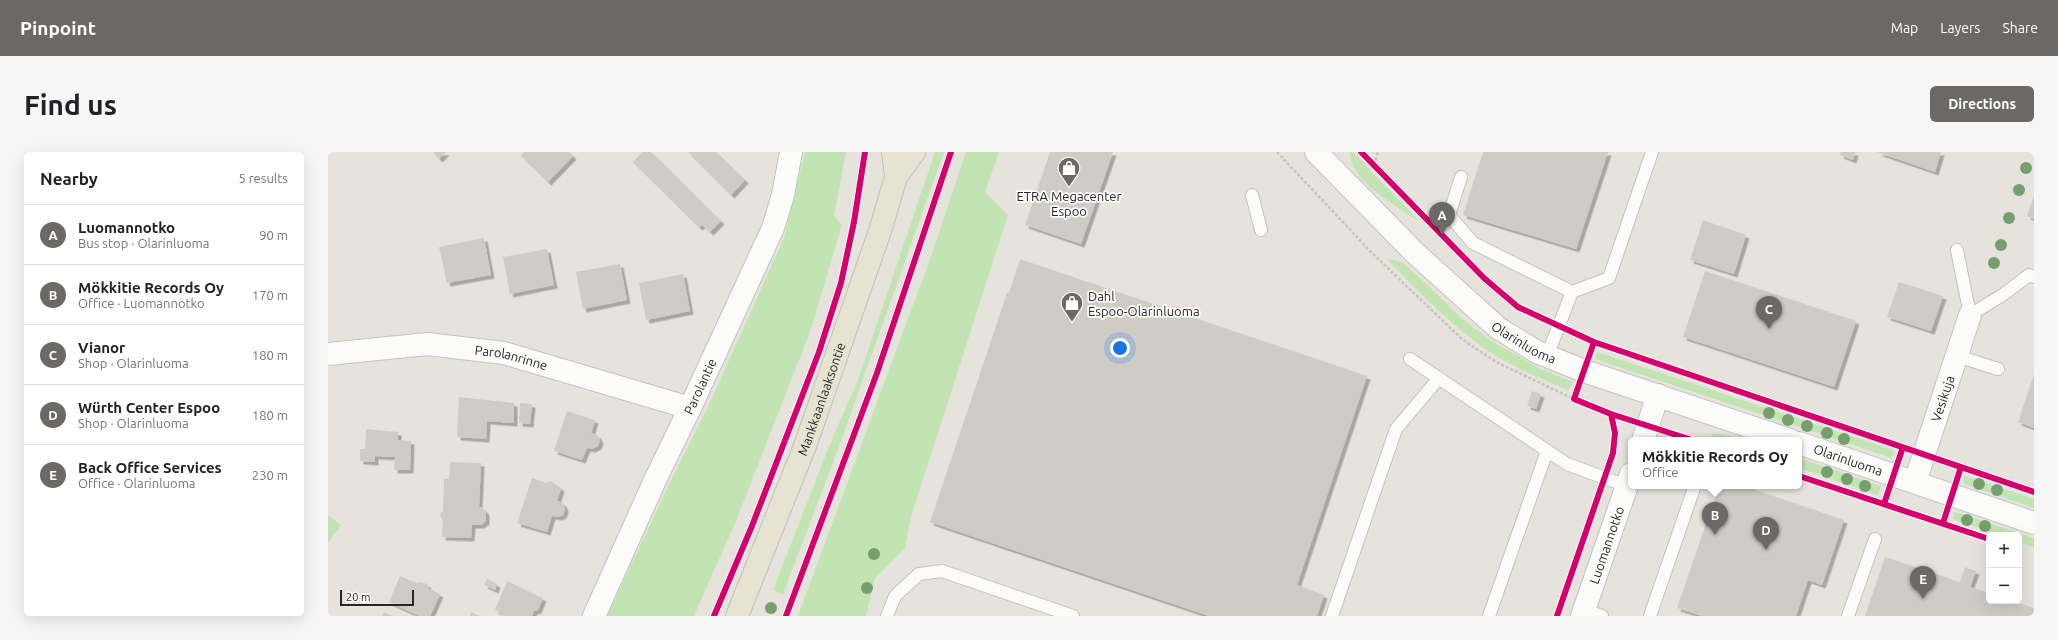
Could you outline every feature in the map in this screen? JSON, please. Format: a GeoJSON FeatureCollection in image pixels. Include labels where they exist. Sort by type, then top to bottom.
{"type":"FeatureCollection","features":[{"type":"Feature","properties":{"kind":"main road","name":"Mankkaanlaaksontie"},"geometry":{"type":"LineString","coordinates":[[893,152],[896,178]]}},
{"type":"Feature","properties":{"kind":"main road","name":"Mankkaanlaaksontie"},"geometry":{"type":"LineString","coordinates":[[737,616],[804,446],[880,231],[896,178],[914,152]]}},
{"type":"Feature","properties":{"kind":"street","name":"Parolantie"},"geometry":{"type":"LineString","coordinates":[[594,616],[656,478],[773,228],[783,195],[791,152]]}},
{"type":"Feature","properties":{"kind":"street","name":"Olarinluoma"},"geometry":{"type":"LineString","coordinates":[[1316,152],[1415,253],[1498,328],[1547,356],[1584,371],[1781,437]]}},
{"type":"Feature","properties":{"kind":"street","name":"Vesikuja"},"geometry":{"type":"LineString","coordinates":[[1915,482],[1970,315]]}},
{"type":"Feature","properties":{"kind":"street","name":"Parolanrinne"},"geometry":{"type":"LineString","coordinates":[[328,354],[427,344],[504,353],[690,408]]}},
{"type":"Feature","properties":{"kind":"street"},"geometry":{"type":"LineString","coordinates":[[1646,433],[1658,395]]}},
{"type":"Feature","properties":{"kind":"street","name":"Olarinluoma"},"geometry":{"type":"LineString","coordinates":[[1802,444],[2034,522]]}},
{"type":"Feature","properties":{"kind":"street","name":"Luomannotko"},"geometry":{"type":"LineString","coordinates":[[1589,614],[1628,483]]}},
{"type":"Feature","properties":{"kind":"lane"},"geometry":{"type":"LineString","coordinates":[[1461,177],[1449,215],[1473,243],[1572,292],[1609,278],[1652,152]]}},
{"type":"Feature","properties":{"kind":"lane"},"geometry":{"type":"LineString","coordinates":[[1252,195],[1260,230]]}},
{"type":"Feature","properties":{"kind":"lane"},"geometry":{"type":"LineString","coordinates":[[1957,250],[1970,315],[2004,294],[2029,275],[2034,277]]}},
{"type":"Feature","properties":{"kind":"lane"},"geometry":{"type":"LineString","coordinates":[[1547,356],[1572,292]]}},
{"type":"Feature","properties":{"kind":"lane"},"geometry":{"type":"LineString","coordinates":[[1957,356],[1998,369]]}},
{"type":"Feature","properties":{"kind":"lane"},"geometry":{"type":"LineString","coordinates":[[1410,359],[1567,464],[1628,480]]}},
{"type":"Feature","properties":{"kind":"lane"},"geometry":{"type":"LineString","coordinates":[[1332,616],[1396,429],[1439,378]]}},
{"type":"Feature","properties":{"kind":"lane"},"geometry":{"type":"LineString","coordinates":[[1489,616],[1547,451]]}},
{"type":"Feature","properties":{"kind":"lane"},"geometry":{"type":"LineString","coordinates":[[1650,616],[1694,489]]}},
{"type":"Feature","properties":{"kind":"lane"},"geometry":{"type":"LineString","coordinates":[[1848,616],[1874,539]]}},
{"type":"Feature","properties":{"kind":"lane"},"geometry":{"type":"LineString","coordinates":[[886,616],[896,596],[919,574],[942,571],[1073,616]]}},
{"type":"Feature","properties":{"kind":"path"},"geometry":{"type":"LineString","coordinates":[[1378,152],[1372,163],[1380,170]]}},
{"type":"Feature","properties":{"kind":"path"},"geometry":{"type":"LineString","coordinates":[[1581,402],[1574,399],[1584,371]]}},
{"type":"Feature","properties":{"kind":"path"},"geometry":{"type":"LineString","coordinates":[[1646,433],[1676,437]]}},
{"type":"Feature","properties":{"kind":"green space"},"geometry":{"type":"Polygon","coordinates":[[[805,152],[846,152],[834,216],[842,225],[810,332],[736,521],[694,616],[607,616],[672,478],[708,407],[784,238],[805,152]]]}},
{"type":"Feature","properties":{"kind":"green space"},"geometry":{"type":"Polygon","coordinates":[[[935,152],[944,152],[837,452],[783,594],[773,590],[828,449],[859,377],[935,152]]]}},
{"type":"Feature","properties":{"kind":"green space"},"geometry":{"type":"Polygon","coordinates":[[[966,152],[999,152],[985,192],[1008,215],[911,517],[905,548],[875,578],[866,616],[798,616],[933,251],[966,152]]]}},
{"type":"Feature","properties":{"kind":"green space"},"geometry":{"type":"Polygon","coordinates":[[[1350,152],[1353,152],[1419,221],[1388,201],[1366,183],[1357,173],[1352,163],[1350,152]]]}},
{"type":"Feature","properties":{"kind":"green space"},"geometry":{"type":"Polygon","coordinates":[[[1386,258],[1404,263],[1466,322],[1493,342],[1541,369],[1573,382],[1568,390],[1518,368],[1485,349],[1440,312],[1386,258]]]}},
{"type":"Feature","properties":{"kind":"green space"},"geometry":{"type":"Polygon","coordinates":[[[1597,352],[1893,450],[1894,453],[1892,458],[1595,359],[1597,352]]]}},
{"type":"Feature","properties":{"kind":"green space"},"geometry":{"type":"Polygon","coordinates":[[[1713,433],[1731,437],[1711,437],[1713,433]]]}},
{"type":"Feature","properties":{"kind":"green space"},"geometry":{"type":"Polygon","coordinates":[[[1802,459],[1881,486],[1878,495],[1802,469],[1802,459]]]}},
{"type":"Feature","properties":{"kind":"green space"},"geometry":{"type":"Polygon","coordinates":[[[1964,476],[2034,499],[2034,508],[1965,484],[1962,481],[1964,476]]]}},
{"type":"Feature","properties":{"kind":"green space"},"geometry":{"type":"Polygon","coordinates":[[[1955,512],[2016,532],[1991,532],[1953,519],[1955,512]]]}},
{"type":"Feature","properties":{"kind":"green space"},"geometry":{"type":"Polygon","coordinates":[[[328,515],[341,525],[328,543],[328,515]]]}},
{"type":"Feature","properties":{"kind":"green space"},"geometry":{"type":"Polygon","coordinates":[[[2022,534],[2034,538],[2034,547],[2022,543],[2022,534]]]}},
{"type":"Feature","properties":{"kind":"building"},"geometry":{"type":"Polygon","coordinates":[[[433,152],[446,152],[439,159],[433,152]]]}},
{"type":"Feature","properties":{"kind":"building"},"geometry":{"type":"Polygon","coordinates":[[[524,152],[569,152],[573,156],[548,182],[521,156],[524,152]]]}},
{"type":"Feature","properties":{"kind":"building"},"geometry":{"type":"Polygon","coordinates":[[[642,152],[651,152],[721,221],[710,232],[702,225],[699,227],[633,162],[642,152]]]}},
{"type":"Feature","properties":{"kind":"building"},"geometry":{"type":"Polygon","coordinates":[[[688,152],[716,152],[745,180],[731,195],[688,152]]]}},
{"type":"Feature","properties":{"kind":"building","name":"ETRA Megacenter Espoo"},"geometry":{"type":"Polygon","coordinates":[[[1050,152],[1113,152],[1081,244],[1025,225],[1050,152]]]}},
{"type":"Feature","properties":{"kind":"building"},"geometry":{"type":"Polygon","coordinates":[[[1483,152],[1608,152],[1576,249],[1463,215],[1483,152]]]}},
{"type":"Feature","properties":{"kind":"building"},"geometry":{"type":"Polygon","coordinates":[[[1841,152],[1855,152],[1853,160],[1840,155],[1841,152]]]}},
{"type":"Feature","properties":{"kind":"building"},"geometry":{"type":"Polygon","coordinates":[[[1877,152],[1941,152],[1935,172],[1877,152]]]}},
{"type":"Feature","properties":{"kind":"building"},"geometry":{"type":"Polygon","coordinates":[[[2034,196],[2034,219],[2027,216],[2034,196]]]}},
{"type":"Feature","properties":{"kind":"building"},"geometry":{"type":"Polygon","coordinates":[[[1703,220],[1746,235],[1734,274],[1690,260],[1703,220]]]}},
{"type":"Feature","properties":{"kind":"building"},"geometry":{"type":"Polygon","coordinates":[[[484,238],[491,275],[447,283],[439,247],[484,238]]]}},
{"type":"Feature","properties":{"kind":"building"},"geometry":{"type":"Polygon","coordinates":[[[547,249],[554,285],[510,294],[503,257],[547,249]]]}},
{"type":"Feature","properties":{"kind":"building"},"geometry":{"type":"Polygon","coordinates":[[[1020,259],[1367,376],[1297,585],[1324,595],[1317,616],[1209,616],[930,522],[1007,293],[1009,293],[1020,259]]]}},
{"type":"Feature","properties":{"kind":"building"},"geometry":{"type":"Polygon","coordinates":[[[620,264],[627,300],[583,309],[576,272],[620,264]]]}},
{"type":"Feature","properties":{"kind":"building"},"geometry":{"type":"Polygon","coordinates":[[[1705,271],[1856,321],[1834,387],[1683,337],[1705,271]]]}},
{"type":"Feature","properties":{"kind":"building"},"geometry":{"type":"Polygon","coordinates":[[[683,274],[690,311],[646,320],[639,283],[683,274]]]}},
{"type":"Feature","properties":{"kind":"building"},"geometry":{"type":"Polygon","coordinates":[[[1899,282],[1943,296],[1931,331],[1887,317],[1899,282]]]}},
{"type":"Feature","properties":{"kind":"building"},"geometry":{"type":"Polygon","coordinates":[[[2034,374],[2034,428],[2018,422],[2034,374]]]}},
{"type":"Feature","properties":{"kind":"building"},"geometry":{"type":"Polygon","coordinates":[[[1532,391],[1541,394],[1536,409],[1527,406],[1532,391]]]}},
{"type":"Feature","properties":{"kind":"building"},"geometry":{"type":"Polygon","coordinates":[[[459,397],[514,403],[514,423],[487,421],[486,439],[457,437],[459,397]]]}},
{"type":"Feature","properties":{"kind":"building"},"geometry":{"type":"Polygon","coordinates":[[[520,403],[532,404],[530,424],[519,423],[520,403]]]}},
{"type":"Feature","properties":{"kind":"building"},"geometry":{"type":"Polygon","coordinates":[[[567,411],[595,420],[591,433],[597,435],[600,440],[598,446],[592,449],[587,448],[582,460],[554,451],[567,411]]]}},
{"type":"Feature","properties":{"kind":"building"},"geometry":{"type":"Polygon","coordinates":[[[366,429],[398,432],[398,440],[411,441],[410,470],[394,470],[395,457],[375,456],[375,462],[360,461],[360,449],[365,449],[366,429]]]}},
{"type":"Feature","properties":{"kind":"building"},"geometry":{"type":"Polygon","coordinates":[[[450,462],[481,463],[479,507],[482,507],[486,512],[486,521],[481,525],[472,525],[471,538],[442,537],[443,523],[440,514],[443,511],[444,479],[449,479],[450,462]]]}},
{"type":"Feature","properties":{"kind":"building"},"geometry":{"type":"Polygon","coordinates":[[[532,478],[546,483],[551,481],[561,488],[557,501],[563,503],[565,509],[563,515],[558,517],[552,516],[547,532],[517,523],[532,478]]]}},
{"type":"Feature","properties":{"kind":"building"},"geometry":{"type":"Polygon","coordinates":[[[1718,489],[1753,489],[1844,520],[1822,585],[1808,580],[1796,616],[1702,616],[1677,608],[1718,489]]]}},
{"type":"Feature","properties":{"kind":"building"},"geometry":{"type":"Polygon","coordinates":[[[1885,557],[1960,582],[1965,567],[1976,571],[1970,587],[1986,592],[1986,604],[2022,604],[2034,608],[2034,616],[1865,616],[1885,557]]]}},
{"type":"Feature","properties":{"kind":"building"},"geometry":{"type":"Polygon","coordinates":[[[400,576],[417,583],[420,582],[427,584],[429,589],[440,594],[430,616],[419,616],[389,602],[400,576]]]}},
{"type":"Feature","properties":{"kind":"building"},"geometry":{"type":"Polygon","coordinates":[[[487,579],[497,584],[495,590],[484,585],[487,579]]]}},
{"type":"Feature","properties":{"kind":"building"},"geometry":{"type":"Polygon","coordinates":[[[507,581],[543,598],[538,610],[534,611],[532,616],[501,616],[502,613],[495,610],[507,581]]]}},
{"type":"Feature","properties":{"kind":"building"},"geometry":{"type":"Polygon","coordinates":[[[384,612],[393,616],[382,616],[384,612]]]}},
{"type":"Feature","properties":{"kind":"building"},"geometry":{"type":"Polygon","coordinates":[[[471,612],[480,616],[470,616],[471,612]]]}},
{"type":"Feature","properties":{"kind":"cycle path"},"geometry":{"type":"LineString","coordinates":[[714,616],[752,526],[819,352],[841,283],[854,222],[865,152]]}},
{"type":"Feature","properties":{"kind":"cycle path"},"geometry":{"type":"LineString","coordinates":[[786,616],[877,373],[951,152]]}},
{"type":"Feature","properties":{"kind":"cycle path"},"geometry":{"type":"LineString","coordinates":[[1361,152],[1484,278],[1518,307],[1594,342],[2034,492]]}},
{"type":"Feature","properties":{"kind":"cycle path"},"geometry":{"type":"LineString","coordinates":[[1594,342],[1574,399],[1611,414],[1683,437]]}},
{"type":"Feature","properties":{"kind":"cycle path"},"geometry":{"type":"LineString","coordinates":[[1557,616],[1613,453],[1615,433],[1611,414]]}},
{"type":"Feature","properties":{"kind":"cycle path"},"geometry":{"type":"LineString","coordinates":[[1884,504],[1903,447]]}},
{"type":"Feature","properties":{"kind":"cycle path"},"geometry":{"type":"LineString","coordinates":[[1943,523],[1961,467]]}},
{"type":"Feature","properties":{"kind":"cycle path"},"geometry":{"type":"LineString","coordinates":[[1802,477],[1986,538]]}},
{"type":"Feature","properties":{"kind":"place","name":"ETRA Megacenter Espoo"},"geometry":{"type":"Point","coordinates":[1069,188]}},
{"type":"Feature","properties":{"kind":"place","name":"Luomannotko"},"geometry":{"type":"Point","coordinates":[1442,235]}},
{"type":"Feature","properties":{"kind":"place","name":"Dahl Espoo-Olarinluoma"},"geometry":{"type":"Point","coordinates":[1072,322]}},
{"type":"Feature","properties":{"kind":"place","name":"Vianor"},"geometry":{"type":"Point","coordinates":[1769,329]}},
{"type":"Feature","properties":{"kind":"place","name":"Mökkitie Records Oy"},"geometry":{"type":"Point","coordinates":[1715,535]}},
{"type":"Feature","properties":{"kind":"place","name":"Würth Center Espoo"},"geometry":{"type":"Point","coordinates":[1766,550]}},
{"type":"Feature","properties":{"kind":"place","name":"Back Office Services"},"geometry":{"type":"Point","coordinates":[1923,599]}}]}
